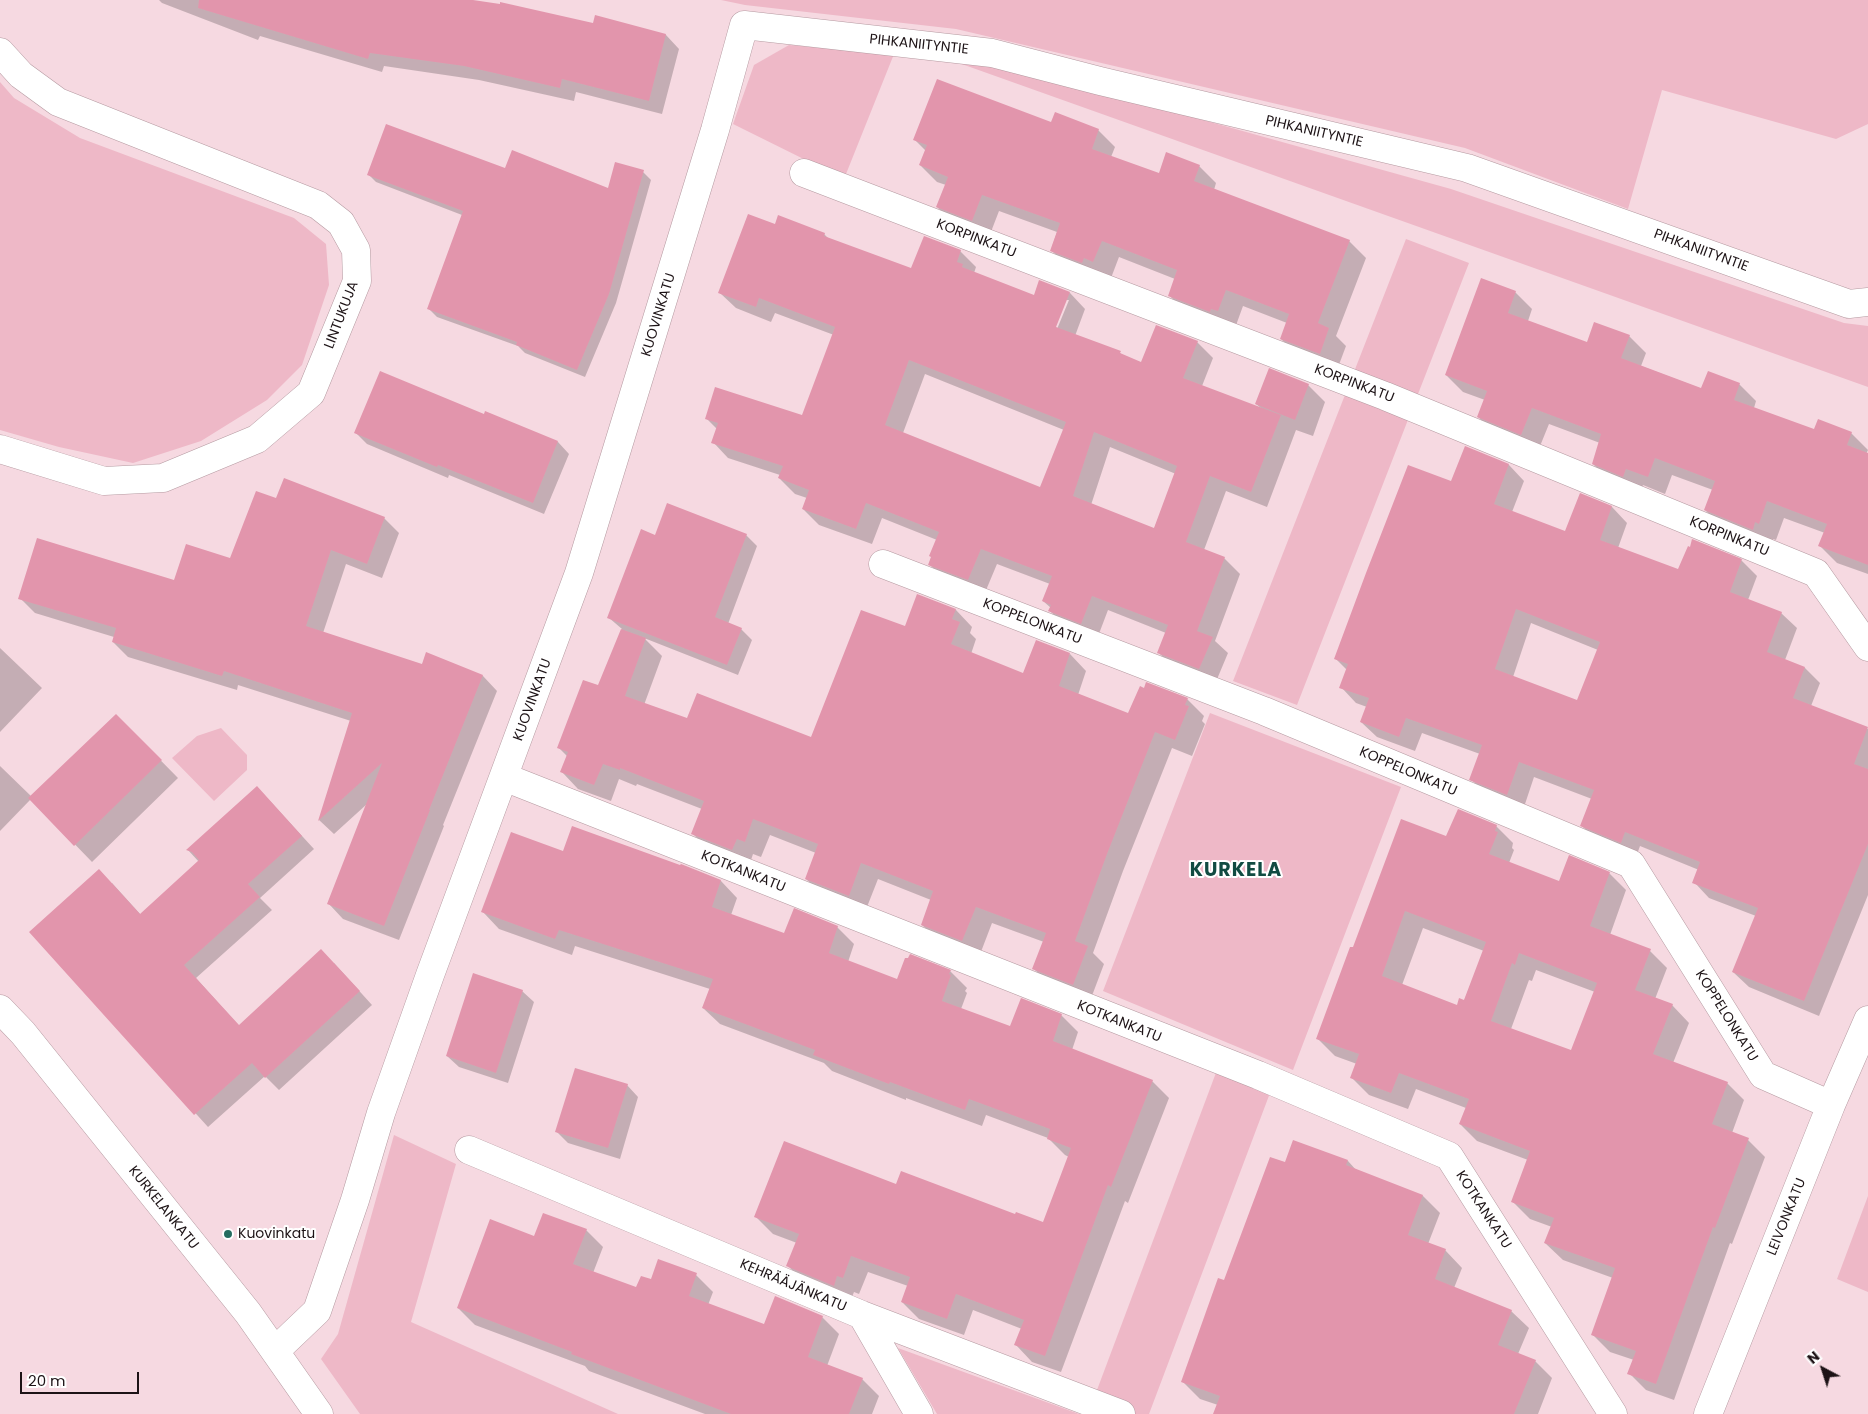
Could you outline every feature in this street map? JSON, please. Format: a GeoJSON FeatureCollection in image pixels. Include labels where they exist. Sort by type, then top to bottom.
{"type":"FeatureCollection","features":[{"type":"Feature","properties":{"kind":"street","name":"PIHKANIITYNTIE"},"geometry":{"type":"LineString","coordinates":[[744,25],[992,53],[1100,81],[1467,168],[1850,304],[1868,302]]}},
{"type":"Feature","properties":{"kind":"street","name":"KUOVINKATU"},"geometry":{"type":"LineString","coordinates":[[275,1351],[317,1311],[355,1200],[380,1113],[579,573],[716,130],[744,25]]}},
{"type":"Feature","properties":{"kind":"street","name":"LINTUKUJA"},"geometry":{"type":"LineString","coordinates":[[0,52],[21,75],[58,102],[318,205],[341,223],[356,250],[357,281],[311,393],[257,439],[163,478],[104,481],[0,449]]}},
{"type":"Feature","properties":{"kind":"street","name":"KORPINKATU"},"geometry":{"type":"LineString","coordinates":[[804,173],[1385,396],[1816,573],[1868,647]]}},
{"type":"Feature","properties":{"kind":"street","name":"KOPPELONKATU"},"geometry":{"type":"LineString","coordinates":[[883,564],[1264,711],[1631,864],[1763,1076],[1832,1105]]}},
{"type":"Feature","properties":{"kind":"street","name":"KOTKANKATU"},"geometry":{"type":"LineString","coordinates":[[504,777],[1258,1075],[1449,1156],[1613,1414]]}},
{"type":"Feature","properties":{"kind":"street","name":"KURKELANKATU"},"geometry":{"type":"LineString","coordinates":[[0,1009],[35,1049],[248,1313],[319,1414]]}},
{"type":"Feature","properties":{"kind":"street","name":"LEIVONKATU"},"geometry":{"type":"LineString","coordinates":[[1708,1414],[1868,1020]]}},
{"type":"Feature","properties":{"kind":"street","name":"KEHRÄÄJÄNKATU"},"geometry":{"type":"LineString","coordinates":[[469,1150],[862,1315],[1121,1414]]}},
{"type":"Feature","properties":{"kind":"street"},"geometry":{"type":"LineString","coordinates":[[862,1315],[919,1414]]}},
{"type":"Feature","properties":{"kind":"shaded area"},"geometry":{"type":"Polygon","coordinates":[[[721,0],[1868,0],[1868,124],[1836,139],[1662,90],[1628,209],[1465,148],[956,29],[745,5],[721,0]]]}},
{"type":"Feature","properties":{"kind":"shaded area"},"geometry":{"type":"Polygon","coordinates":[[[789,45],[894,54],[844,179],[733,124],[754,65],[789,45]]]}},
{"type":"Feature","properties":{"kind":"shaded area"},"geometry":{"type":"Polygon","coordinates":[[[942,57],[991,61],[1451,189],[1844,323],[1868,326],[1868,387],[942,57]]]}},
{"type":"Feature","properties":{"kind":"shaded area"},"geometry":{"type":"Polygon","coordinates":[[[0,82],[14,98],[80,138],[294,218],[326,244],[329,285],[302,365],[267,400],[201,441],[133,463],[59,447],[0,430],[0,82]]]}},
{"type":"Feature","properties":{"kind":"shaded area"},"geometry":{"type":"Polygon","coordinates":[[[1406,239],[1469,263],[1297,705],[1233,681],[1406,239]]]}},
{"type":"Feature","properties":{"kind":"shaded area"},"geometry":{"type":"Polygon","coordinates":[[[1210,713],[1401,787],[1293,1070],[1103,991],[1210,713]]]}},
{"type":"Feature","properties":{"kind":"shaded area"},"geometry":{"type":"Polygon","coordinates":[[[221,728],[247,755],[247,770],[214,801],[172,758],[197,736],[221,728]]]}},
{"type":"Feature","properties":{"kind":"shaded area"},"geometry":{"type":"Polygon","coordinates":[[[1217,1070],[1270,1093],[1149,1414],[1088,1414],[1217,1070]]]}},
{"type":"Feature","properties":{"kind":"shaded area"},"geometry":{"type":"Polygon","coordinates":[[[394,1135],[456,1164],[411,1322],[618,1414],[360,1414],[321,1359],[338,1334],[394,1135]]]}},
{"type":"Feature","properties":{"kind":"shaded area"},"geometry":{"type":"Polygon","coordinates":[[[1868,1196],[1868,1292],[1837,1279],[1868,1196]]]}},
{"type":"Feature","properties":{"kind":"shaded area"},"geometry":{"type":"Polygon","coordinates":[[[898,1348],[1079,1414],[937,1414],[898,1348]]]}},
{"type":"Feature","properties":{"kind":"building"},"geometry":{"type":"Polygon","coordinates":[[[199,0],[473,0],[500,4],[500,2],[593,23],[595,15],[666,34],[649,101],[562,79],[560,88],[464,66],[370,53],[368,59],[198,8],[199,0]]]}},
{"type":"Feature","properties":{"kind":"building"},"geometry":{"type":"Polygon","coordinates":[[[937,79],[1051,122],[1055,112],[1099,129],[1092,149],[1159,173],[1166,152],[1200,165],[1194,181],[1350,240],[1318,323],[1329,328],[1320,354],[1280,339],[1289,314],[1226,290],[1218,311],[1211,309],[1210,312],[1168,296],[1177,270],[1102,241],[1093,262],[1084,258],[1082,263],[1050,251],[1060,223],[982,195],[972,221],[936,207],[948,177],[919,165],[927,145],[913,140],[937,79]]]}},
{"type":"Feature","properties":{"kind":"building"},"geometry":{"type":"Polygon","coordinates":[[[386,124],[505,168],[512,150],[608,188],[615,162],[644,170],[609,294],[577,370],[516,345],[517,342],[427,309],[463,211],[367,175],[386,124]]]}},
{"type":"Feature","properties":{"kind":"building"},"geometry":{"type":"Polygon","coordinates":[[[748,214],[775,224],[778,215],[825,233],[824,236],[911,268],[924,236],[961,250],[957,262],[963,264],[962,267],[1034,295],[1039,280],[1070,292],[1056,327],[1121,351],[1120,353],[1141,362],[1156,325],[1198,341],[1183,378],[1281,415],[1251,492],[1210,476],[1186,542],[1225,557],[1197,631],[1213,637],[1199,669],[1157,653],[1168,625],[1092,596],[1081,624],[1048,611],[1051,605],[1042,601],[1052,576],[981,549],[968,580],[928,565],[931,557],[929,556],[939,532],[866,503],[856,529],[802,509],[809,490],[778,478],[783,466],[711,443],[718,423],[705,419],[715,387],[802,415],[835,327],[759,298],[756,307],[718,293],[748,214]],[[909,360],[885,425],[1040,487],[1066,422],[909,360]],[[1094,432],[1073,496],[1154,528],[1177,466],[1094,432]]]}},
{"type":"Feature","properties":{"kind":"building"},"geometry":{"type":"Polygon","coordinates":[[[1481,278],[1516,291],[1508,313],[1587,342],[1594,322],[1630,335],[1621,358],[1701,388],[1708,371],[1740,383],[1734,400],[1814,429],[1818,419],[1852,432],[1847,445],[1868,453],[1868,565],[1818,546],[1827,524],[1767,501],[1759,524],[1755,522],[1753,530],[1704,510],[1715,481],[1655,458],[1648,477],[1626,469],[1623,477],[1592,464],[1601,434],[1532,408],[1521,435],[1477,417],[1487,391],[1445,375],[1481,278]]]}},
{"type":"Feature","properties":{"kind":"building"},"geometry":{"type":"Polygon","coordinates":[[[1269,368],[1309,384],[1295,420],[1255,404],[1269,368]]]}},
{"type":"Feature","properties":{"kind":"building"},"geometry":{"type":"Polygon","coordinates":[[[380,371],[484,414],[485,411],[558,441],[533,503],[354,433],[380,371]]]}},
{"type":"Feature","properties":{"kind":"building"},"geometry":{"type":"Polygon","coordinates":[[[1465,446],[1509,464],[1494,504],[1565,531],[1580,493],[1612,506],[1600,540],[1678,569],[1688,546],[1690,547],[1692,539],[1742,559],[1730,592],[1782,612],[1767,652],[1805,667],[1793,698],[1868,727],[1854,764],[1868,769],[1868,844],[1804,1001],[1732,972],[1758,908],[1692,883],[1700,862],[1625,832],[1621,843],[1580,826],[1594,790],[1519,762],[1507,795],[1469,780],[1482,745],[1406,718],[1399,737],[1360,722],[1369,698],[1339,688],[1348,664],[1334,659],[1366,573],[1408,465],[1451,481],[1465,446]],[[1516,609],[1495,669],[1577,700],[1600,642],[1516,609]]]}},
{"type":"Feature","properties":{"kind":"building"},"geometry":{"type":"Polygon","coordinates":[[[284,478],[385,517],[367,564],[331,550],[306,626],[422,664],[426,652],[483,675],[384,926],[327,904],[382,763],[318,821],[352,713],[224,671],[222,676],[112,642],[116,628],[18,599],[37,538],[174,580],[186,544],[230,558],[256,491],[276,498],[284,478]]]}},
{"type":"Feature","properties":{"kind":"building"},"geometry":{"type":"Polygon","coordinates":[[[667,503],[747,534],[715,617],[742,628],[727,665],[607,618],[641,529],[655,535],[667,503]]]}},
{"type":"Feature","properties":{"kind":"building"},"geometry":{"type":"Polygon","coordinates":[[[917,594],[956,609],[952,619],[960,622],[951,644],[1023,673],[1036,640],[1070,653],[1059,686],[1128,713],[1140,686],[1144,688],[1146,682],[1188,698],[1185,705],[1189,706],[1175,740],[1155,732],[1075,941],[1088,946],[1073,985],[1032,969],[1046,933],[976,907],[962,941],[921,925],[933,891],[861,863],[849,896],[805,879],[818,844],[753,819],[745,842],[737,839],[732,850],[691,834],[704,801],[620,768],[620,770],[603,764],[594,785],[560,772],[568,752],[557,748],[583,680],[598,685],[621,629],[646,638],[625,696],[687,718],[697,693],[811,737],[861,610],[905,626],[917,594]]]}},
{"type":"Feature","properties":{"kind":"building"},"geometry":{"type":"Polygon","coordinates":[[[116,714],[162,760],[74,846],[28,798],[116,714]]]}},
{"type":"Feature","properties":{"kind":"building"},"geometry":{"type":"Polygon","coordinates":[[[257,786],[302,836],[248,884],[260,897],[184,965],[239,1025],[321,949],[360,991],[265,1078],[252,1063],[194,1115],[29,932],[99,869],[140,914],[199,860],[192,852],[186,850],[257,786]]]}},
{"type":"Feature","properties":{"kind":"building"},"geometry":{"type":"Polygon","coordinates":[[[1458,809],[1497,825],[1495,831],[1498,832],[1489,854],[1559,881],[1569,855],[1610,872],[1590,926],[1651,949],[1635,990],[1673,1004],[1653,1054],[1728,1082],[1712,1124],[1749,1138],[1715,1228],[1713,1227],[1656,1384],[1627,1374],[1636,1351],[1591,1335],[1615,1268],[1544,1243],[1554,1218],[1511,1202],[1530,1151],[1459,1124],[1469,1099],[1399,1073],[1391,1093],[1350,1078],[1359,1054],[1316,1039],[1401,819],[1446,836],[1458,809]],[[1405,911],[1382,976],[1457,1005],[1459,998],[1464,1000],[1486,942],[1405,911]],[[1519,953],[1515,965],[1512,963],[1491,1021],[1571,1050],[1597,983],[1519,953]]]}},
{"type":"Feature","properties":{"kind":"building"},"geometry":{"type":"Polygon","coordinates":[[[572,826],[721,880],[712,907],[784,933],[794,908],[838,926],[829,953],[897,979],[905,958],[908,958],[910,954],[951,970],[942,1001],[1010,1026],[1021,998],[1062,1014],[1053,1041],[1153,1080],[1111,1187],[1108,1185],[1045,1356],[1014,1345],[1024,1320],[956,1294],[947,1319],[901,1302],[910,1277],[851,1256],[843,1278],[837,1276],[834,1286],[786,1266],[799,1234],[754,1217],[784,1141],[896,1184],[901,1171],[1015,1214],[1016,1212],[1043,1222],[1071,1148],[1047,1139],[1050,1129],[969,1099],[965,1110],[890,1082],[889,1084],[813,1055],[815,1050],[702,1008],[713,979],[559,930],[555,939],[481,912],[511,832],[563,851],[572,826]]]}},
{"type":"Feature","properties":{"kind":"building"},"geometry":{"type":"Polygon","coordinates":[[[473,973],[523,990],[496,1073],[446,1056],[473,973]]]}},
{"type":"Feature","properties":{"kind":"building"},"geometry":{"type":"Polygon","coordinates":[[[575,1068],[628,1084],[608,1148],[555,1132],[575,1068]]]}},
{"type":"Feature","properties":{"kind":"building"},"geometry":{"type":"Polygon","coordinates":[[[1293,1140],[1348,1160],[1346,1165],[1423,1195],[1408,1235],[1446,1249],[1435,1279],[1512,1310],[1498,1345],[1536,1360],[1514,1414],[1213,1414],[1220,1396],[1181,1382],[1218,1278],[1224,1280],[1270,1157],[1285,1162],[1293,1140]]]}},
{"type":"Feature","properties":{"kind":"building"},"geometry":{"type":"Polygon","coordinates":[[[543,1213],[587,1229],[573,1264],[636,1287],[641,1276],[651,1279],[658,1259],[697,1273],[689,1296],[764,1324],[775,1296],[823,1316],[808,1357],[863,1378],[849,1414],[731,1414],[571,1354],[572,1352],[457,1308],[490,1219],[534,1236],[543,1213]]]}},
{"type":"Feature","properties":{"kind":"place","name":"Kuovinkatu"},"geometry":{"type":"Point","coordinates":[228,1234]}},
{"type":"Feature","properties":{"kind":"district","name":"KURKELA"},"geometry":{"type":"Point","coordinates":[1236,871]}}]}
